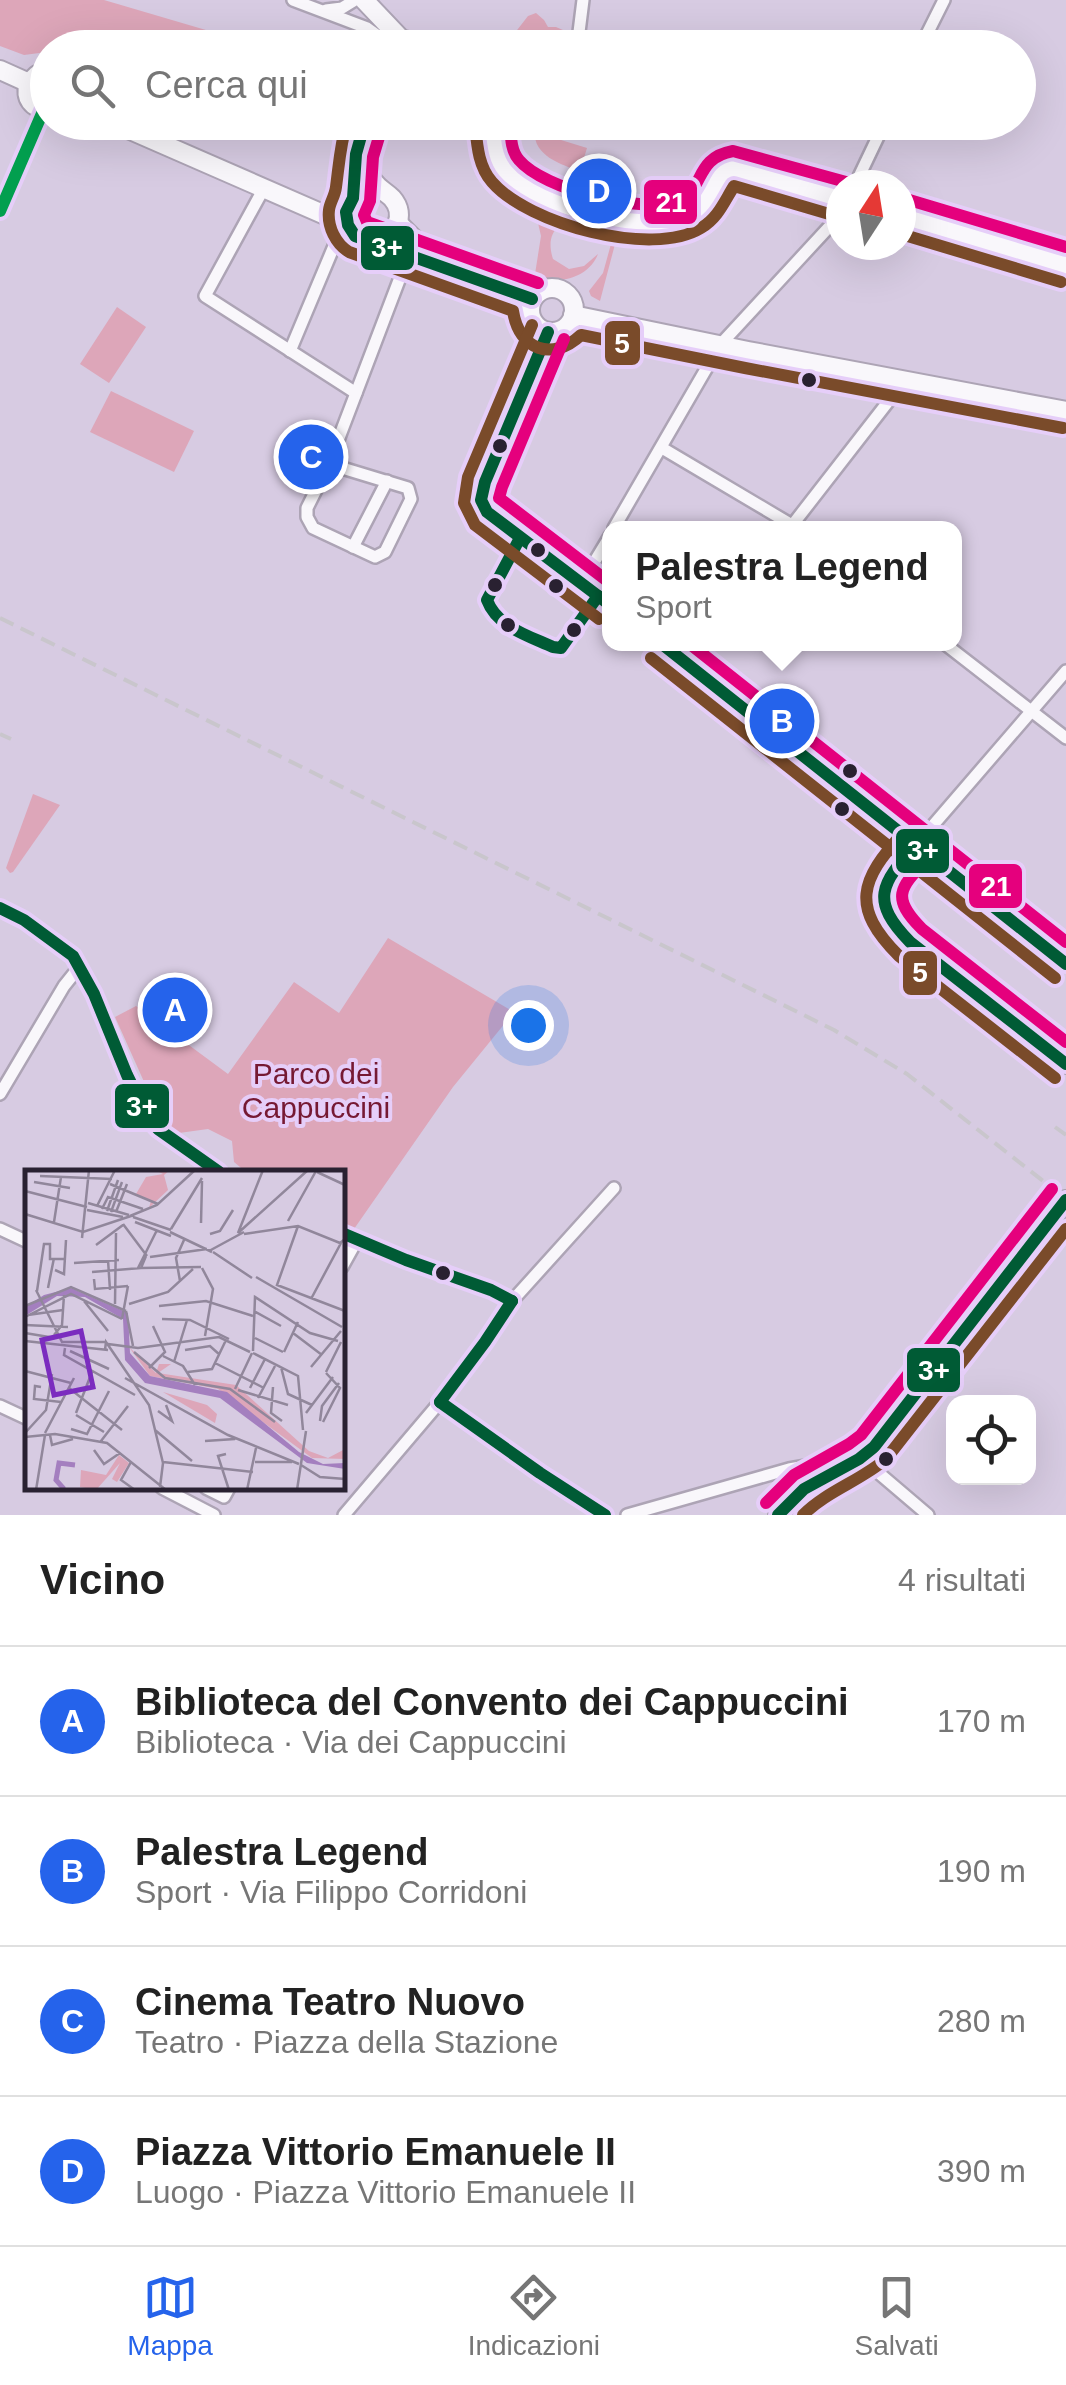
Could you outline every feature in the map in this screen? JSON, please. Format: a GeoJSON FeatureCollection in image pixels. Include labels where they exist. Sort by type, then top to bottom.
{"type":"FeatureCollection","features":[{"type":"Feature","properties":{"kind":"street"},"geometry":{"type":"LineString","coordinates":[[293,0],[371,30]]}},
{"type":"Feature","properties":{"kind":"street"},"geometry":{"type":"LineString","coordinates":[[322,10],[342,8],[356,0]]}},
{"type":"Feature","properties":{"kind":"street"},"geometry":{"type":"LineString","coordinates":[[364,0],[386,30]]}},
{"type":"Feature","properties":{"kind":"street"},"geometry":{"type":"LineString","coordinates":[[579,30],[583,0]]}},
{"type":"Feature","properties":{"kind":"street"},"geometry":{"type":"LineString","coordinates":[[929,30],[944,0]]}},
{"type":"Feature","properties":{"kind":"street"},"geometry":{"type":"LineString","coordinates":[[0,70],[28,83],[30,101]]}},
{"type":"Feature","properties":{"kind":"street"},"geometry":{"type":"LineString","coordinates":[[153,140],[312,209],[350,215]]}},
{"type":"Feature","properties":{"kind":"street"},"geometry":{"type":"LineString","coordinates":[[360,140],[350,215],[361,240],[376,242],[532,299]]}},
{"type":"Feature","properties":{"kind":"street"},"geometry":{"type":"LineString","coordinates":[[495,140],[499,163],[520,184],[580,209],[631,222],[669,222],[696,211],[728,169],[826,195]]}},
{"type":"Feature","properties":{"kind":"street"},"geometry":{"type":"LineString","coordinates":[[862,170],[876,140]]}},
{"type":"Feature","properties":{"kind":"street"},"geometry":{"type":"LineString","coordinates":[[356,154],[362,167],[398,208],[398,223],[390,236],[376,242]]}},
{"type":"Feature","properties":{"kind":"street"},"geometry":{"type":"LineString","coordinates":[[264,188],[205,296],[356,393]]}},
{"type":"Feature","properties":{"kind":"street"},"geometry":{"type":"LineString","coordinates":[[290,351],[350,215],[366,190],[382,191]]}},
{"type":"Feature","properties":{"kind":"street"},"geometry":{"type":"LineString","coordinates":[[916,221],[1066,266]]}},
{"type":"Feature","properties":{"kind":"street"},"geometry":{"type":"LineString","coordinates":[[398,223],[425,249],[464,273]]}},
{"type":"Feature","properties":{"kind":"street"},"geometry":{"type":"LineString","coordinates":[[618,521],[720,345],[826,230]]}},
{"type":"Feature","properties":{"kind":"street"},"geometry":{"type":"LineString","coordinates":[[329,464],[408,488],[412,499],[386,552],[376,557],[313,528],[307,508],[329,464],[410,254]]}},
{"type":"Feature","properties":{"kind":"street"},"geometry":{"type":"LineString","coordinates":[[557,288],[571,300],[574,315],[567,326],[548,332],[532,320],[532,299],[543,289],[557,288]]}},
{"type":"Feature","properties":{"kind":"street"},"geometry":{"type":"LineString","coordinates":[[574,315],[1066,410]]}},
{"type":"Feature","properties":{"kind":"street"},"geometry":{"type":"LineString","coordinates":[[548,332],[481,500],[487,512],[602,600]]}},
{"type":"Feature","properties":{"kind":"street"},"geometry":{"type":"LineString","coordinates":[[798,521],[905,380]]}},
{"type":"Feature","properties":{"kind":"street"},"geometry":{"type":"LineString","coordinates":[[662,448],[783,521]]}},
{"type":"Feature","properties":{"kind":"street"},"geometry":{"type":"LineString","coordinates":[[353,547],[386,481]]}},
{"type":"Feature","properties":{"kind":"street"},"geometry":{"type":"LineString","coordinates":[[581,584],[602,549]]}},
{"type":"Feature","properties":{"kind":"street"},"geometry":{"type":"LineString","coordinates":[[671,651],[1066,964]]}},
{"type":"Feature","properties":{"kind":"street"},"geometry":{"type":"LineString","coordinates":[[686,662],[695,651]]}},
{"type":"Feature","properties":{"kind":"street"},"geometry":{"type":"LineString","coordinates":[[954,651],[1066,738]]}},
{"type":"Feature","properties":{"kind":"street"},"geometry":{"type":"LineString","coordinates":[[1066,671],[897,866],[886,885],[884,907],[891,923],[910,942],[1066,1064]]}},
{"type":"Feature","properties":{"kind":"street"},"geometry":{"type":"LineString","coordinates":[[0,908],[70,953],[80,966],[148,1118],[215,1170]]}},
{"type":"Feature","properties":{"kind":"street"},"geometry":{"type":"LineString","coordinates":[[0,1094],[80,966]]}},
{"type":"Feature","properties":{"kind":"street"},"geometry":{"type":"LineString","coordinates":[[344,1515],[440,1402],[512,1301],[614,1188]]}},
{"type":"Feature","properties":{"kind":"street"},"geometry":{"type":"LineString","coordinates":[[778,1515],[804,1489],[859,1459],[874,1446],[1066,1200]]}},
{"type":"Feature","properties":{"kind":"street"},"geometry":{"type":"LineString","coordinates":[[0,1229],[25,1241]]}},
{"type":"Feature","properties":{"kind":"street"},"geometry":{"type":"LineString","coordinates":[[345,1234],[512,1301]]}},
{"type":"Feature","properties":{"kind":"street"},"geometry":{"type":"LineString","coordinates":[[345,1261],[356,1240]]}},
{"type":"Feature","properties":{"kind":"street"},"geometry":{"type":"LineString","coordinates":[[440,1402],[586,1510],[606,1515]]}},
{"type":"Feature","properties":{"kind":"street"},"geometry":{"type":"LineString","coordinates":[[0,1406],[25,1418]]}},
{"type":"Feature","properties":{"kind":"street"},"geometry":{"type":"LineString","coordinates":[[627,1515],[789,1470],[859,1459],[928,1515]]}},
{"type":"Feature","properties":{"kind":"street"},"geometry":{"type":"LineString","coordinates":[[166,1490],[214,1515]]}},
{"type":"Feature","properties":{"kind":"green space"},"geometry":{"type":"Polygon","coordinates":[[[0,0],[104,0],[206,30],[30,30],[30,54],[0,46],[0,0]]]}},
{"type":"Feature","properties":{"kind":"green space"},"geometry":{"type":"Polygon","coordinates":[[[536,13],[548,27],[563,30],[517,30],[528,16],[536,13]]]}},
{"type":"Feature","properties":{"kind":"green space"},"geometry":{"type":"Polygon","coordinates":[[[536,140],[561,140],[587,148],[580,171],[557,162],[536,140]]]}},
{"type":"Feature","properties":{"kind":"green space"},"geometry":{"type":"Polygon","coordinates":[[[540,201],[619,229],[600,301],[589,291],[603,273],[611,244],[594,225],[571,221],[561,225],[551,244],[553,259],[569,269],[584,266],[598,254],[587,269],[562,280],[535,274],[541,236],[535,210],[540,201]]]}},
{"type":"Feature","properties":{"kind":"green space"},"geometry":{"type":"Polygon","coordinates":[[[117,307],[146,327],[109,383],[80,364],[117,307]]]}},
{"type":"Feature","properties":{"kind":"green space"},"geometry":{"type":"Polygon","coordinates":[[[111,391],[194,431],[174,472],[90,432],[111,391]]]}},
{"type":"Feature","properties":{"kind":"green space"},"geometry":{"type":"Polygon","coordinates":[[[33,794],[60,805],[10,873],[6,868],[33,794]]]}},
{"type":"Feature","properties":{"kind":"green space","name":"Parco dei Cappuccini"},"geometry":{"type":"Polygon","coordinates":[[[388,938],[514,1012],[453,1087],[354,1229],[345,1224],[345,1170],[244,1170],[234,1162],[232,1141],[208,1129],[179,1133],[166,1123],[115,1017],[136,1006],[228,1074],[294,982],[339,1013],[388,938]]]}},
{"type":"Feature","properties":{"kind":"railway"},"geometry":{"type":"LineString","coordinates":[[0,618],[834,1030],[907,1074],[1066,1199]]}},
{"type":"Feature","properties":{"kind":"railway"},"geometry":{"type":"LineString","coordinates":[[0,734],[11,739]]}},
{"type":"Feature","properties":{"kind":"railway"},"geometry":{"type":"LineString","coordinates":[[1055,1127],[1066,1135]]}},
{"type":"Feature","properties":{"kind":"transit line"},"geometry":{"type":"LineString","coordinates":[[0,211],[31,140]]}},
{"type":"Feature","properties":{"kind":"transit line","name":"5"},"geometry":{"type":"LineString","coordinates":[[343,140],[329,210],[331,229],[340,244],[349,252],[513,311],[522,335],[538,348],[559,348],[581,335],[1063,428]]}},
{"type":"Feature","properties":{"kind":"transit line","name":"3+"},"geometry":{"type":"LineString","coordinates":[[360,140],[353,198],[346,212],[355,236],[532,299]]}},
{"type":"Feature","properties":{"kind":"transit line","name":"21"},"geometry":{"type":"LineString","coordinates":[[378,140],[370,201],[364,215],[367,222],[538,283]]}},
{"type":"Feature","properties":{"kind":"transit line","name":"5"},"geometry":{"type":"LineString","coordinates":[[477,140],[487,176],[509,197],[561,223],[592,232],[623,238],[679,236],[712,219],[734,186],[826,213]]}},
{"type":"Feature","properties":{"kind":"transit line","name":"21"},"geometry":{"type":"LineString","coordinates":[[512,140],[514,152],[531,171],[571,189],[619,202],[663,204],[679,200],[693,189],[712,160],[733,151],[826,177]]}},
{"type":"Feature","properties":{"kind":"transit line","name":"21"},"geometry":{"type":"LineString","coordinates":[[916,202],[1066,247]]}},
{"type":"Feature","properties":{"kind":"transit line","name":"5"},"geometry":{"type":"LineString","coordinates":[[916,238],[1061,282]]}},
{"type":"Feature","properties":{"kind":"transit line","name":"5"},"geometry":{"type":"LineString","coordinates":[[532,325],[468,477],[464,503],[475,525],[599,619]]}},
{"type":"Feature","properties":{"kind":"transit line","name":"3+"},"geometry":{"type":"LineString","coordinates":[[548,332],[481,500],[487,512],[602,599]]}},
{"type":"Feature","properties":{"kind":"transit line","name":"21"},"geometry":{"type":"LineString","coordinates":[[564,339],[499,498],[602,577]]}},
{"type":"Feature","properties":{"kind":"transit line","name":"3+"},"geometry":{"type":"LineString","coordinates":[[520,538],[487,600],[506,624],[561,648],[598,596]]}},
{"type":"Feature","properties":{"kind":"transit line","name":"3+"},"geometry":{"type":"LineString","coordinates":[[671,651],[1066,964]]}},
{"type":"Feature","properties":{"kind":"transit line","name":"21"},"geometry":{"type":"LineString","coordinates":[[699,651],[1066,942]]}},
{"type":"Feature","properties":{"kind":"transit line","name":"5"},"geometry":{"type":"LineString","coordinates":[[651,658],[1055,978]]}},
{"type":"Feature","properties":{"kind":"transit line","name":"5"},"geometry":{"type":"LineString","coordinates":[[903,833],[870,880],[866,894],[873,923],[899,956],[1055,1078]]}},
{"type":"Feature","properties":{"kind":"transit line","name":"3+"},"geometry":{"type":"LineString","coordinates":[[916,845],[894,871],[884,893],[897,928],[1066,1064]]}},
{"type":"Feature","properties":{"kind":"transit line","name":"21"},"geometry":{"type":"LineString","coordinates":[[929,857],[911,876],[903,892],[902,900],[912,918],[1066,1042]]}},
{"type":"Feature","properties":{"kind":"transit line","name":"3+"},"geometry":{"type":"LineString","coordinates":[[0,908],[24,920],[73,956],[94,994],[148,1118],[216,1170]]}},
{"type":"Feature","properties":{"kind":"transit line","name":"21"},"geometry":{"type":"LineString","coordinates":[[766,1503],[794,1475],[861,1435],[1052,1189]]}},
{"type":"Feature","properties":{"kind":"transit line","name":"3+"},"geometry":{"type":"LineString","coordinates":[[778,1515],[804,1489],[874,1447],[1066,1200]]}},
{"type":"Feature","properties":{"kind":"transit line","name":"5"},"geometry":{"type":"LineString","coordinates":[[803,1515],[886,1459],[1066,1229]]}},
{"type":"Feature","properties":{"kind":"transit line","name":"3+"},"geometry":{"type":"LineString","coordinates":[[345,1234],[512,1301]]}},
{"type":"Feature","properties":{"kind":"transit line","name":"3+"},"geometry":{"type":"LineString","coordinates":[[440,1402],[512,1301]]}},
{"type":"Feature","properties":{"kind":"transit line","name":"3+"},"geometry":{"type":"LineString","coordinates":[[440,1402],[605,1515]]}},
{"type":"Feature","properties":{"kind":"place","name":"Piazza Vittorio Emanuele II"},"geometry":{"type":"Point","coordinates":[599,191]}},
{"type":"Feature","properties":{"kind":"place","name":"Cinema Teatro Nuovo"},"geometry":{"type":"Point","coordinates":[311,457]}},
{"type":"Feature","properties":{"kind":"place","name":"Palestra Legend"},"geometry":{"type":"Point","coordinates":[782,721]}},
{"type":"Feature","properties":{"kind":"place","name":"Biblioteca del Convento dei Cappuccini"},"geometry":{"type":"Point","coordinates":[175,1010]}}]}
